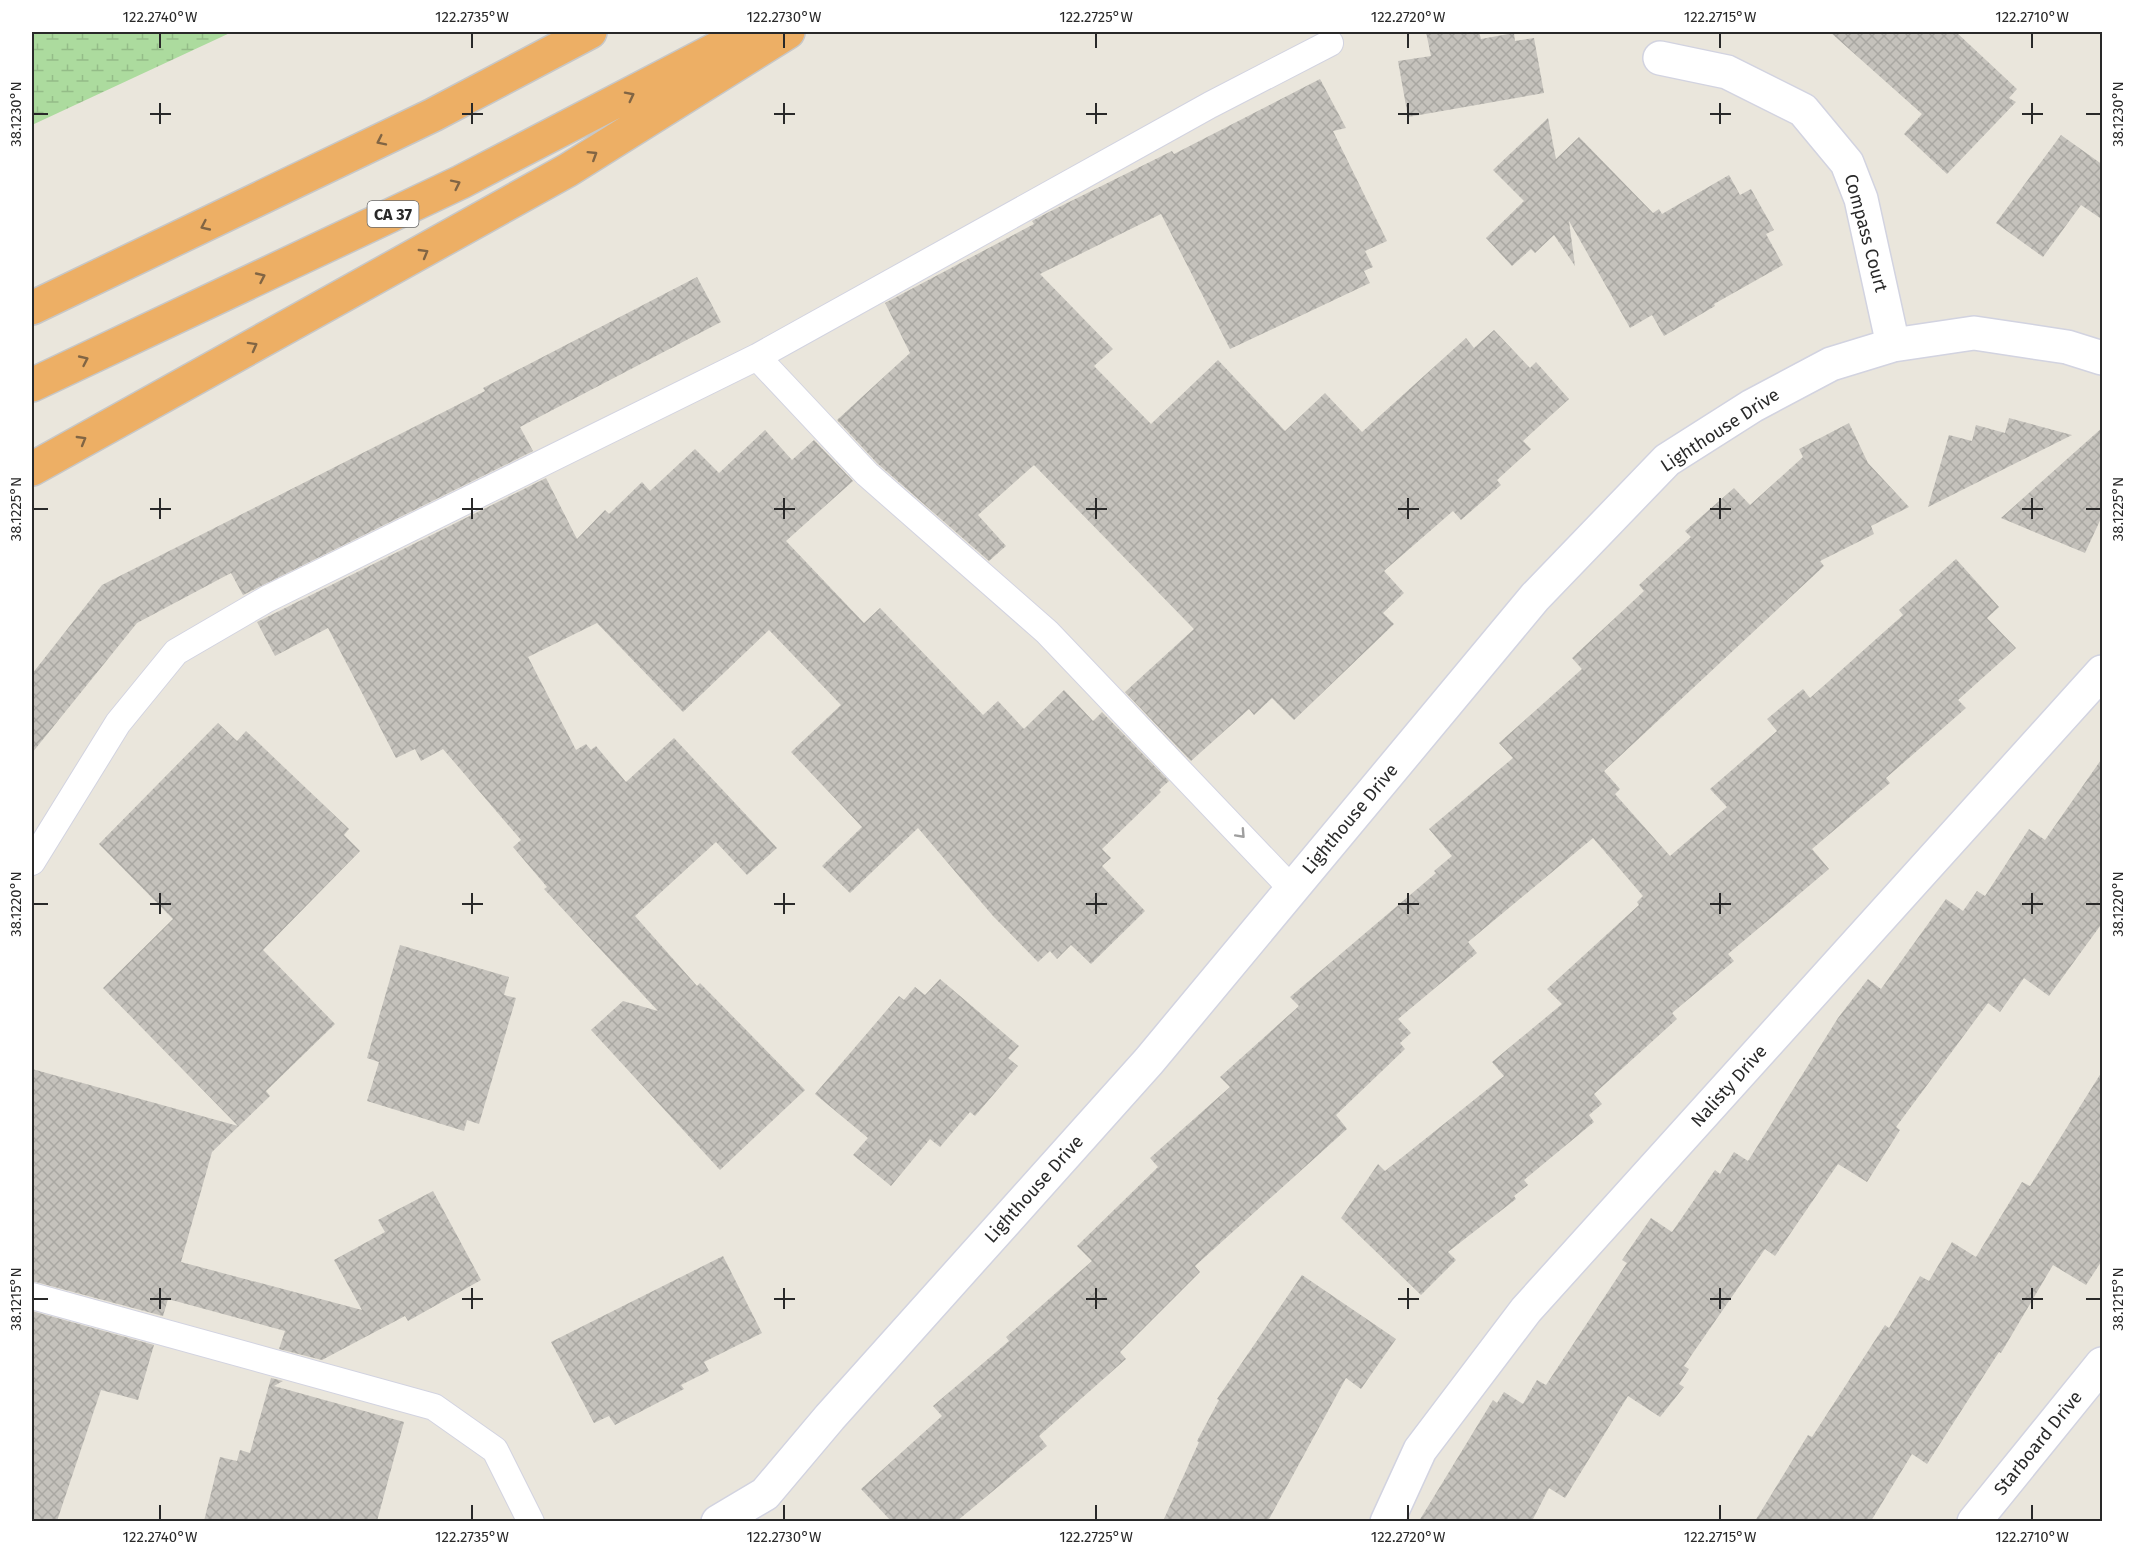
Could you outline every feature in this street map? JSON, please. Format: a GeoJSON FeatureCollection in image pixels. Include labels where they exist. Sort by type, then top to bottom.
{"type":"FeatureCollection","features":[{"type":"Feature","properties":{"kind":"highway"},"geometry":{"type":"LineString","coordinates":[[433,115],[557,32]]}},
{"type":"Feature","properties":{"kind":"highway"},"geometry":{"type":"LineString","coordinates":[[32,308],[433,115],[590,32]]}},
{"type":"Feature","properties":{"kind":"highway","name":"CA 37"},"geometry":{"type":"LineString","coordinates":[[32,385],[461,182],[749,32]]}},
{"type":"Feature","properties":{"kind":"highway"},"geometry":{"type":"LineString","coordinates":[[32,469],[568,170],[788,32]]}},
{"type":"Feature","properties":{"kind":"street","name":"Compass Court"},"geometry":{"type":"LineString","coordinates":[[1660,58],[1727,72],[1803,110],[1840,154],[1847,163],[1861,199],[1893,345]]}},
{"type":"Feature","properties":{"kind":"street","name":"Lighthouse Drive"},"geometry":{"type":"LineString","coordinates":[[718,1521],[765,1494],[830,1417],[1149,1061],[1535,597],[1667,460],[1752,406],[1831,364],[1893,345],[1974,333],[2067,347],[2103,358]]}},
{"type":"Feature","properties":{"kind":"street","name":"Nalisty Drive"},"geometry":{"type":"LineString","coordinates":[[1387,1521],[1420,1450],[1526,1310],[2103,672]]}},
{"type":"Feature","properties":{"kind":"street","name":"Starboard Drive"},"geometry":{"type":"LineString","coordinates":[[1974,1521],[2103,1364]]}},
{"type":"Feature","properties":{"kind":"lane"},"geometry":{"type":"LineString","coordinates":[[32,862],[118,723],[176,652],[267,599],[757,357],[1210,105],[1330,43]]}},
{"type":"Feature","properties":{"kind":"lane"},"geometry":{"type":"LineString","coordinates":[[757,357],[867,474],[1047,632],[1292,889]]}},
{"type":"Feature","properties":{"kind":"lane"},"geometry":{"type":"LineString","coordinates":[[32,1296],[434,1407],[495,1450],[531,1521]]}},
{"type":"Feature","properties":{"kind":"green space"},"geometry":{"type":"Polygon","coordinates":[[[32,32],[232,32],[32,125],[32,32]]]}},
{"type":"Feature","properties":{"kind":"building"},"geometry":{"type":"Polygon","coordinates":[[[1426,32],[1479,32],[1481,39],[1514,33],[1515,41],[1534,38],[1544,93],[1408,117],[1398,61],[1431,56],[1426,32]]]}},
{"type":"Feature","properties":{"kind":"building"},"geometry":{"type":"Polygon","coordinates":[[[1830,32],[1956,32],[2017,89],[2009,98],[2016,102],[1947,174],[1904,134],[1922,114],[1830,32]]]}},
{"type":"Feature","properties":{"kind":"building"},"geometry":{"type":"Polygon","coordinates":[[[1320,79],[1346,128],[1333,131],[1387,241],[1365,251],[1373,267],[1364,271],[1370,283],[1230,349],[1161,214],[1040,274],[1113,349],[1094,366],[1151,424],[1218,360],[1285,431],[1325,393],[1362,432],[1466,338],[1474,348],[1494,330],[1530,368],[1536,362],[1569,399],[1523,441],[1531,449],[1497,480],[1501,485],[1461,520],[1453,511],[1384,571],[1404,593],[1383,613],[1394,624],[1294,720],[1272,698],[1254,715],[1249,709],[1191,761],[1125,692],[1194,629],[1034,465],[978,515],[1006,546],[989,561],[877,463],[837,420],[910,353],[885,303],[1034,224],[1032,221],[1049,212],[1172,151],[1174,154],[1320,79]]]}},
{"type":"Feature","properties":{"kind":"building"},"geometry":{"type":"Polygon","coordinates":[[[1548,118],[1556,159],[1579,137],[1653,213],[1659,209],[1662,214],[1729,175],[1740,195],[1751,189],[1774,230],[1766,234],[1783,265],[1714,304],[1715,306],[1664,336],[1652,315],[1630,328],[1569,221],[1575,266],[1554,235],[1535,253],[1531,249],[1512,266],[1486,238],[1524,201],[1493,170],[1548,118]]]}},
{"type":"Feature","properties":{"kind":"building"},"geometry":{"type":"Polygon","coordinates":[[[2061,135],[2103,165],[2103,220],[2081,205],[2043,257],[1996,223],[2061,135]]]}},
{"type":"Feature","properties":{"kind":"building"},"geometry":{"type":"Polygon","coordinates":[[[697,277],[721,322],[520,427],[533,451],[243,595],[231,573],[137,623],[32,753],[32,674],[102,585],[485,391],[483,388],[697,277]]]}},
{"type":"Feature","properties":{"kind":"building"},"geometry":{"type":"Polygon","coordinates":[[[2009,418],[2072,435],[1928,507],[1949,435],[1972,441],[1976,425],[2005,433],[2009,418]]]}},
{"type":"Feature","properties":{"kind":"building"},"geometry":{"type":"Polygon","coordinates":[[[1849,423],[1868,463],[1909,507],[1871,526],[1874,534],[1820,561],[1824,566],[1604,771],[1620,789],[1615,794],[1670,856],[1727,807],[1710,789],[1777,731],[1767,719],[1803,689],[1810,698],[1903,615],[1899,610],[1956,559],[1999,607],[1987,618],[2016,648],[1958,700],[1966,708],[1886,778],[1890,783],[1812,849],[1829,869],[1728,954],[1734,961],[1672,1013],[1677,1019],[1594,1094],[1602,1104],[1589,1115],[1594,1122],[1524,1180],[1528,1185],[1514,1196],[1516,1199],[1448,1252],[1456,1260],[1421,1295],[1341,1218],[1378,1164],[1385,1171],[1504,1076],[1492,1062],[1562,1004],[1547,989],[1639,905],[1637,902],[1643,896],[1593,838],[1468,942],[1477,953],[1398,1019],[1411,1033],[1400,1043],[1405,1049],[1336,1115],[1347,1129],[1195,1266],[1200,1272],[1120,1352],[1126,1359],[1039,1436],[1047,1446],[957,1521],[891,1521],[861,1489],[942,1416],[933,1406],[1009,1341],[1006,1337],[1092,1261],[1077,1246],[1158,1167],[1150,1158],[1230,1087],[1220,1077],[1299,1006],[1290,997],[1436,873],[1434,871],[1452,856],[1429,829],[1513,758],[1499,743],[1582,669],[1572,658],[1644,591],[1639,585],[1691,537],[1685,531],[1734,488],[1750,505],[1803,457],[1799,449],[1849,423]]]}},
{"type":"Feature","properties":{"kind":"building"},"geometry":{"type":"Polygon","coordinates":[[[2103,427],[2103,514],[2085,553],[2001,518],[2103,427]]]}},
{"type":"Feature","properties":{"kind":"building"},"geometry":{"type":"Polygon","coordinates":[[[765,430],[792,460],[814,440],[853,481],[786,541],[864,623],[880,608],[983,715],[998,701],[1024,729],[1064,690],[1093,721],[1102,712],[1169,781],[1159,790],[1161,792],[1102,849],[1111,858],[1102,866],[1145,911],[1091,964],[1071,945],[1057,959],[1050,951],[1038,962],[993,916],[918,828],[850,893],[822,866],[862,827],[791,752],[841,705],[769,630],[683,712],[597,623],[528,657],[576,750],[586,744],[591,750],[596,746],[626,782],[674,738],[777,848],[747,875],[716,842],[635,916],[697,986],[700,983],[805,1090],[720,1170],[591,1030],[623,1001],[658,1011],[544,889],[547,887],[513,847],[521,840],[443,749],[421,761],[415,749],[396,758],[328,628],[275,656],[257,622],[546,478],[577,539],[605,510],[609,514],[642,482],[650,491],[695,449],[719,473],[765,430]]]}},
{"type":"Feature","properties":{"kind":"building"},"geometry":{"type":"Polygon","coordinates":[[[218,723],[237,741],[246,731],[349,829],[344,835],[360,851],[263,950],[335,1024],[266,1091],[270,1096],[212,1152],[181,1262],[362,1310],[334,1260],[385,1232],[378,1220],[433,1191],[481,1280],[408,1321],[405,1316],[322,1360],[279,1349],[285,1331],[168,1299],[163,1316],[32,1281],[32,1069],[238,1126],[103,988],[173,919],[99,844],[218,723]]]}},
{"type":"Feature","properties":{"kind":"building"},"geometry":{"type":"Polygon","coordinates":[[[2103,757],[2103,922],[2049,996],[2024,978],[2000,1012],[1988,1003],[1896,1127],[1900,1130],[1867,1182],[1838,1164],[1775,1256],[1765,1249],[1684,1366],[1689,1369],[1679,1384],[1684,1387],[1660,1417],[1628,1396],[1565,1498],[1549,1488],[1532,1521],[1419,1521],[1493,1400],[1497,1403],[1504,1392],[1523,1404],[1537,1380],[1546,1385],[1627,1263],[1622,1260],[1651,1218],[1672,1232],[1715,1170],[1720,1174],[1734,1152],[1748,1161],[1838,1018],[1868,979],[1881,989],[1946,899],[1963,911],[1977,891],[1985,896],[2029,829],[2045,840],[2103,757]]]}},
{"type":"Feature","properties":{"kind":"building"},"geometry":{"type":"Polygon","coordinates":[[[400,945],[509,977],[504,995],[516,998],[479,1124],[467,1120],[464,1131],[367,1101],[379,1062],[367,1058],[400,945]]]}},
{"type":"Feature","properties":{"kind":"building"},"geometry":{"type":"Polygon","coordinates":[[[940,979],[1019,1046],[1008,1058],[1018,1066],[975,1116],[970,1112],[940,1147],[930,1139],[891,1186],[853,1155],[868,1138],[815,1094],[899,996],[904,1000],[915,987],[925,995],[940,979]]]}},
{"type":"Feature","properties":{"kind":"building"},"geometry":{"type":"Polygon","coordinates":[[[2103,1070],[2103,1259],[2086,1285],[2053,1265],[2001,1353],[1999,1352],[1927,1464],[1912,1454],[1871,1521],[1755,1521],[1808,1435],[1812,1437],[1885,1325],[1889,1328],[1920,1276],[1929,1281],[1952,1242],[1976,1257],[2022,1182],[2030,1186],[2103,1070]]]}},
{"type":"Feature","properties":{"kind":"building"},"geometry":{"type":"Polygon","coordinates":[[[723,1256],[762,1333],[704,1362],[709,1371],[681,1385],[684,1389],[615,1425],[609,1416],[594,1423],[551,1342],[723,1256]]]}},
{"type":"Feature","properties":{"kind":"building"},"geometry":{"type":"Polygon","coordinates":[[[1302,1275],[1396,1339],[1361,1389],[1346,1378],[1268,1521],[1163,1521],[1199,1442],[1197,1441],[1219,1400],[1217,1399],[1302,1275]]]}},
{"type":"Feature","properties":{"kind":"building"},"geometry":{"type":"Polygon","coordinates":[[[32,1311],[154,1345],[138,1400],[101,1390],[57,1521],[32,1521],[32,1311]]]}},
{"type":"Feature","properties":{"kind":"building"},"geometry":{"type":"Polygon","coordinates":[[[271,1378],[283,1381],[274,1386],[404,1422],[377,1521],[204,1521],[220,1457],[237,1461],[240,1450],[250,1453],[271,1378]]]}}]}
